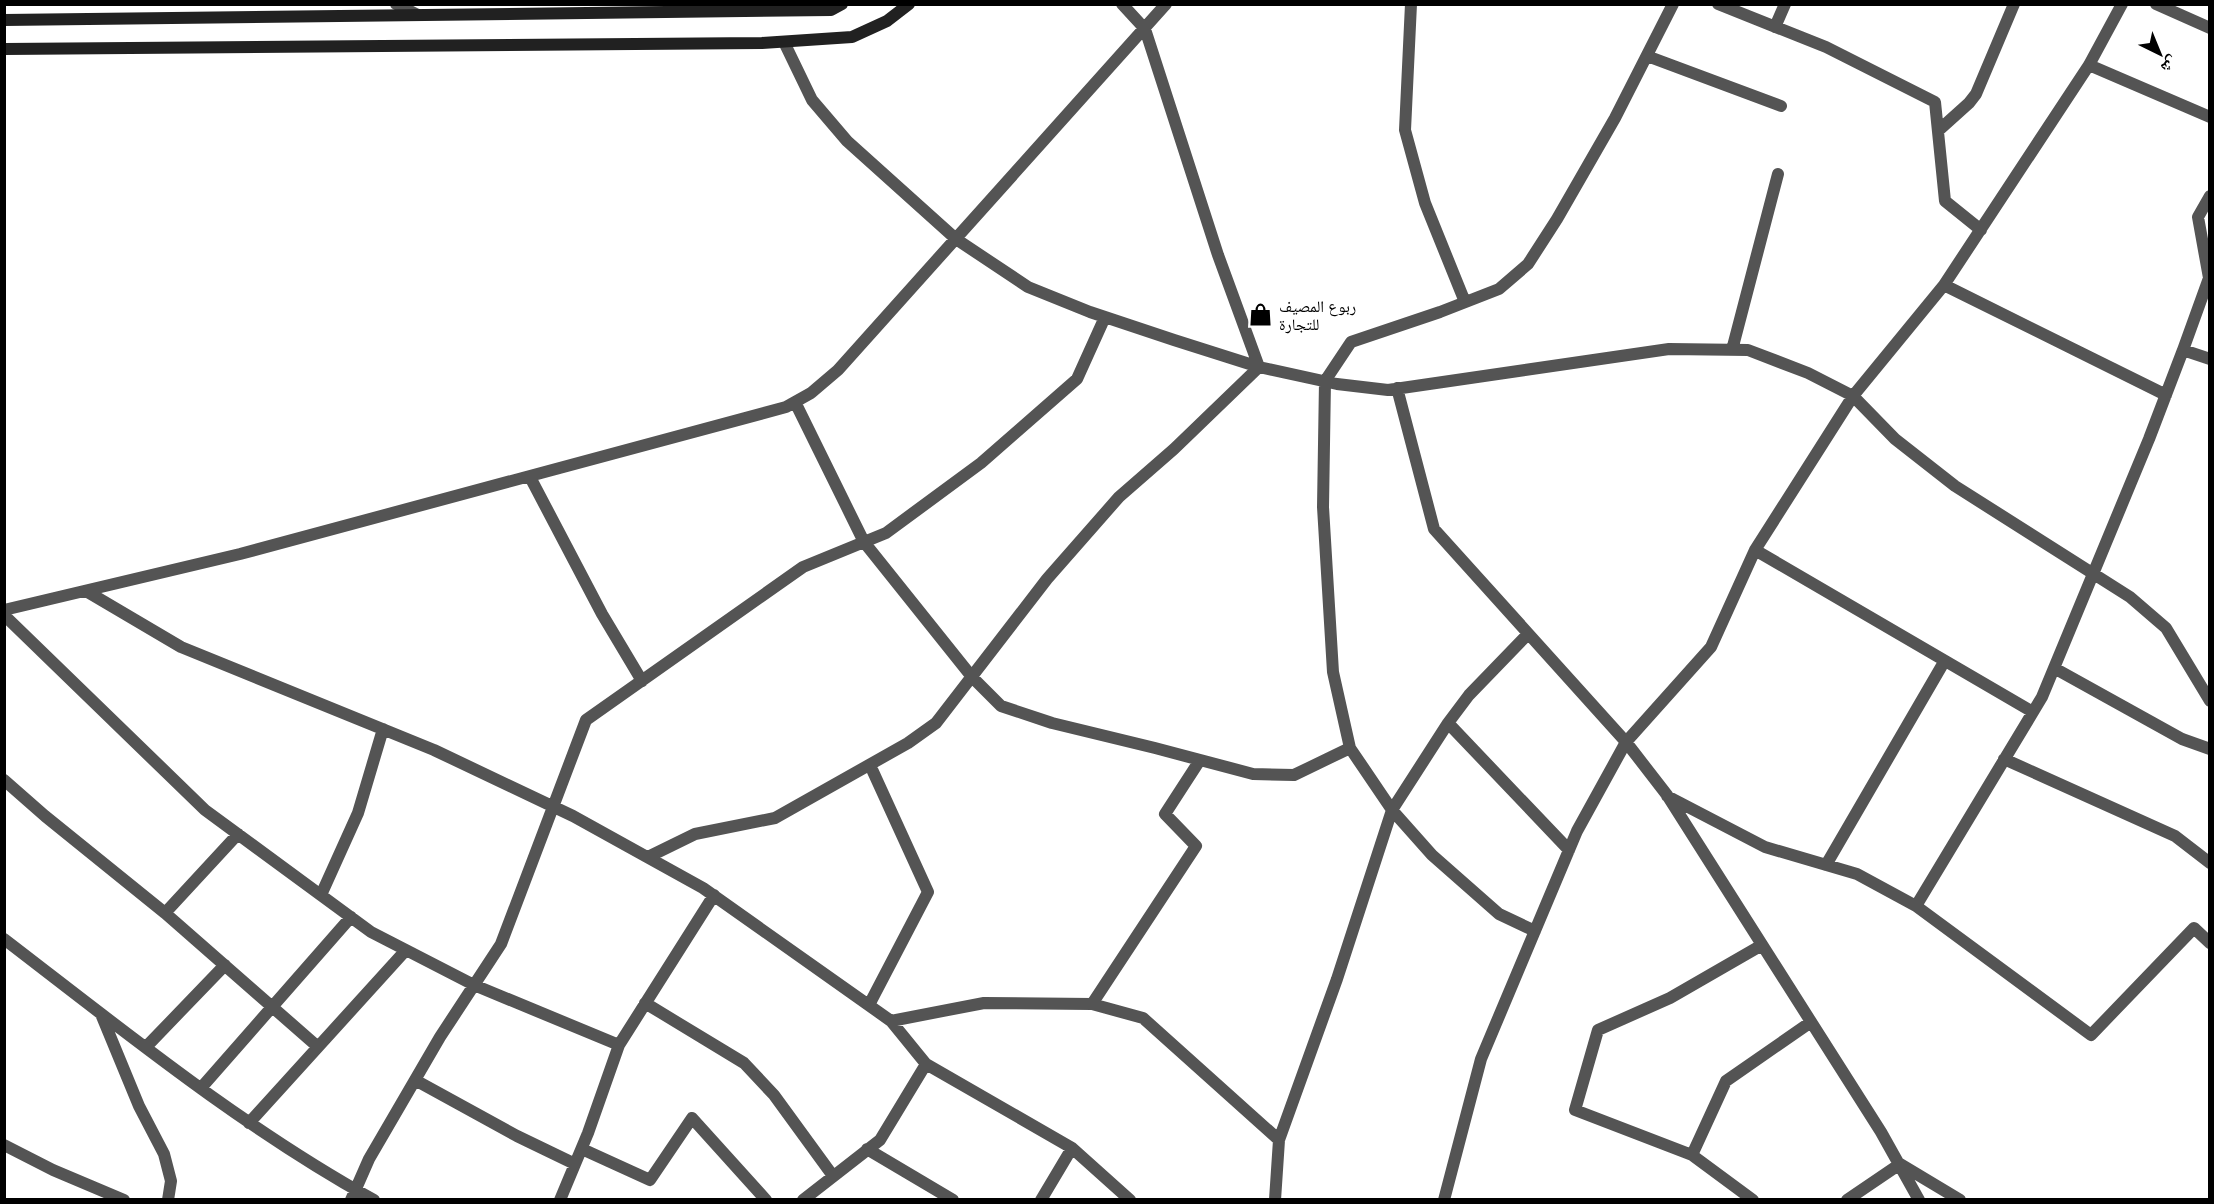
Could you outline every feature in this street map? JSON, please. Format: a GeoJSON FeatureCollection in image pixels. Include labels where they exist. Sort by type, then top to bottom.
{"type":"FeatureCollection","features":[{"type":"Feature","properties":{"kind":"main road"},"geometry":{"type":"LineString","coordinates":[[4,20],[831,10],[842,4]]}},
{"type":"Feature","properties":{"kind":"main road"},"geometry":{"type":"LineString","coordinates":[[4,49],[784,42],[852,37],[887,21],[909,4]]}},
{"type":"Feature","properties":{"kind":"street"},"geometry":{"type":"LineString","coordinates":[[396,4],[418,15]]}},
{"type":"Feature","properties":{"kind":"street"},"geometry":{"type":"LineString","coordinates":[[1122,4],[1144,29],[1218,255],[1259,367]]}},
{"type":"Feature","properties":{"kind":"street"},"geometry":{"type":"LineString","coordinates":[[4,610],[240,554],[786,407],[811,393],[838,370],[1166,4]]}},
{"type":"Feature","properties":{"kind":"street"},"geometry":{"type":"LineString","coordinates":[[1412,4],[1405,130],[1425,203],[1465,303]]}},
{"type":"Feature","properties":{"kind":"street"},"geometry":{"type":"LineString","coordinates":[[1535,931],[1499,914],[1432,855],[1392,810],[1350,748],[1333,672],[1323,507],[1325,381],[1351,342],[1499,289],[1527,264],[1557,219],[1615,118],[1673,4]]}},
{"type":"Feature","properties":{"kind":"street"},"geometry":{"type":"LineString","coordinates":[[1718,4],[1826,47],[1935,102],[1945,201],[1980,230]]}},
{"type":"Feature","properties":{"kind":"street"},"geometry":{"type":"LineString","coordinates":[[1775,27],[1785,4]]}},
{"type":"Feature","properties":{"kind":"street"},"geometry":{"type":"LineString","coordinates":[[1939,130],[1976,94],[2014,4]]}},
{"type":"Feature","properties":{"kind":"street"},"geometry":{"type":"LineString","coordinates":[[1444,1200],[1481,1059],[1577,831],[1626,742],[1711,647],[1755,550],[1853,396],[1944,285],[2090,65],[2122,4]]}},
{"type":"Feature","properties":{"kind":"street"},"geometry":{"type":"LineString","coordinates":[[2156,4],[2210,28]]}},
{"type":"Feature","properties":{"kind":"street"},"geometry":{"type":"LineString","coordinates":[[784,42],[812,100],[847,141],[956,239],[1028,287],[1105,316],[1259,367],[1325,381],[1388,390],[1669,349],[1748,350],[1808,373],[1853,396],[1895,439],[1955,486],[2130,597],[2166,628],[2210,701]]}},
{"type":"Feature","properties":{"kind":"street"},"geometry":{"type":"LineString","coordinates":[[1647,56],[1781,106]]}},
{"type":"Feature","properties":{"kind":"street"},"geometry":{"type":"LineString","coordinates":[[2090,65],[2210,117]]}},
{"type":"Feature","properties":{"kind":"street"},"geometry":{"type":"LineString","coordinates":[[1732,350],[1778,174]]}},
{"type":"Feature","properties":{"kind":"street"},"geometry":{"type":"LineString","coordinates":[[1916,906],[2042,697],[2166,395],[2209,278],[2198,217],[2210,196]]}},
{"type":"Feature","properties":{"kind":"street"},"geometry":{"type":"LineString","coordinates":[[1944,285],[2166,395]]}},
{"type":"Feature","properties":{"kind":"street"},"geometry":{"type":"LineString","coordinates":[[353,1194],[369,1159],[501,944],[555,807],[586,720],[803,567],[886,533],[981,463],[1077,379],[1105,316]]}},
{"type":"Feature","properties":{"kind":"street"},"geometry":{"type":"LineString","coordinates":[[2183,350],[2210,359]]}},
{"type":"Feature","properties":{"kind":"street"},"geometry":{"type":"LineString","coordinates":[[648,857],[695,834],[775,818],[908,743],[936,723],[1047,579],[1119,497],[1174,449],[1259,367]]}},
{"type":"Feature","properties":{"kind":"street"},"geometry":{"type":"LineString","coordinates":[[1397,388],[1434,528],[1626,742],[1667,795],[1900,1164],[1919,1200]]}},
{"type":"Feature","properties":{"kind":"street"},"geometry":{"type":"LineString","coordinates":[[795,402],[864,542],[972,677],[1001,706],[1052,723],[1253,774],[1294,775],[1350,748]]}},
{"type":"Feature","properties":{"kind":"street"},"geometry":{"type":"LineString","coordinates":[[530,477],[602,614],[642,681]]}},
{"type":"Feature","properties":{"kind":"street"},"geometry":{"type":"LineString","coordinates":[[1755,550],[2032,712]]}},
{"type":"Feature","properties":{"kind":"street"},"geometry":{"type":"LineString","coordinates":[[86,591],[181,647],[434,750],[555,807],[714,895],[891,1021],[926,1064],[1072,1148],[1130,1200]]}},
{"type":"Feature","properties":{"kind":"street"},"geometry":{"type":"LineString","coordinates":[[4,615],[205,810],[371,932],[474,985],[619,1045]]}},
{"type":"Feature","properties":{"kind":"street"},"geometry":{"type":"LineString","coordinates":[[1275,1200],[1280,1140],[1337,979],[1392,810],[1448,723],[1469,696],[1528,634]]}},
{"type":"Feature","properties":{"kind":"street"},"geometry":{"type":"LineString","coordinates":[[1826,865],[1944,662]]}},
{"type":"Feature","properties":{"kind":"street"},"geometry":{"type":"LineString","coordinates":[[2054,668],[2182,739],[2210,749]]}},
{"type":"Feature","properties":{"kind":"street"},"geometry":{"type":"LineString","coordinates":[[1448,723],[1569,850]]}},
{"type":"Feature","properties":{"kind":"street"},"geometry":{"type":"LineString","coordinates":[[321,894],[358,813],[383,729]]}},
{"type":"Feature","properties":{"kind":"street"},"geometry":{"type":"LineString","coordinates":[[2004,759],[2175,836],[2210,863]]}},
{"type":"Feature","properties":{"kind":"street"},"geometry":{"type":"LineString","coordinates":[[1092,1004],[1196,846],[1165,814],[1200,760]]}},
{"type":"Feature","properties":{"kind":"street"},"geometry":{"type":"LineString","coordinates":[[869,1005],[928,892],[870,765]]}},
{"type":"Feature","properties":{"kind":"street"},"geometry":{"type":"LineString","coordinates":[[4,780],[165,913],[318,1047]]}},
{"type":"Feature","properties":{"kind":"street"},"geometry":{"type":"LineString","coordinates":[[1667,795],[1765,847],[1857,874],[1916,906],[2091,1035],[2193,928],[2210,943]]}},
{"type":"Feature","properties":{"kind":"street"},"geometry":{"type":"LineString","coordinates":[[165,913],[238,834]]}},
{"type":"Feature","properties":{"kind":"street"},"geometry":{"type":"LineString","coordinates":[[560,1200],[582,1149],[619,1045],[714,895]]}},
{"type":"Feature","properties":{"kind":"street"},"geometry":{"type":"LineString","coordinates":[[201,1088],[351,917]]}},
{"type":"Feature","properties":{"kind":"street"},"geometry":{"type":"LineString","coordinates":[[4,939],[249,1123],[353,1194],[374,1200]]}},
{"type":"Feature","properties":{"kind":"street"},"geometry":{"type":"LineString","coordinates":[[1753,1200],[1692,1155],[1575,1110],[1598,1029],[1670,998],[1762,945]]}},
{"type":"Feature","properties":{"kind":"street"},"geometry":{"type":"LineString","coordinates":[[249,1123],[406,950]]}},
{"type":"Feature","properties":{"kind":"street"},"geometry":{"type":"LineString","coordinates":[[146,1047],[225,965]]}},
{"type":"Feature","properties":{"kind":"street"},"geometry":{"type":"LineString","coordinates":[[645,1003],[744,1063],[774,1095],[833,1176]]}},
{"type":"Feature","properties":{"kind":"street"},"geometry":{"type":"LineString","coordinates":[[891,1021],[984,1003],[1092,1004],[1143,1018],[1280,1140]]}},
{"type":"Feature","properties":{"kind":"street"},"geometry":{"type":"LineString","coordinates":[[101,1013],[139,1106],[164,1154],[171,1181],[168,1200]]}},
{"type":"Feature","properties":{"kind":"street"},"geometry":{"type":"LineString","coordinates":[[1692,1155],[1726,1081],[1811,1022]]}},
{"type":"Feature","properties":{"kind":"street"},"geometry":{"type":"LineString","coordinates":[[802,1200],[880,1140],[926,1064]]}},
{"type":"Feature","properties":{"kind":"street"},"geometry":{"type":"LineString","coordinates":[[416,1080],[517,1136],[575,1164]]}},
{"type":"Feature","properties":{"kind":"street"},"geometry":{"type":"LineString","coordinates":[[582,1149],[650,1180],[692,1118],[766,1200]]}},
{"type":"Feature","properties":{"kind":"street"},"geometry":{"type":"LineString","coordinates":[[4,1145],[53,1170],[124,1200]]}},
{"type":"Feature","properties":{"kind":"street"},"geometry":{"type":"LineString","coordinates":[[1041,1200],[1072,1148]]}},
{"type":"Feature","properties":{"kind":"street"},"geometry":{"type":"LineString","coordinates":[[867,1149],[953,1200]]}},
{"type":"Feature","properties":{"kind":"street"},"geometry":{"type":"LineString","coordinates":[[1847,1200],[1900,1164]]}},
{"type":"Feature","properties":{"kind":"street"},"geometry":{"type":"LineString","coordinates":[[1900,1164],[1960,1200]]}},
{"type":"Feature","properties":{"kind":"place","name":"ربوع المصيف للتجارة"},"geometry":{"type":"Point","coordinates":[1261,315]}}]}
